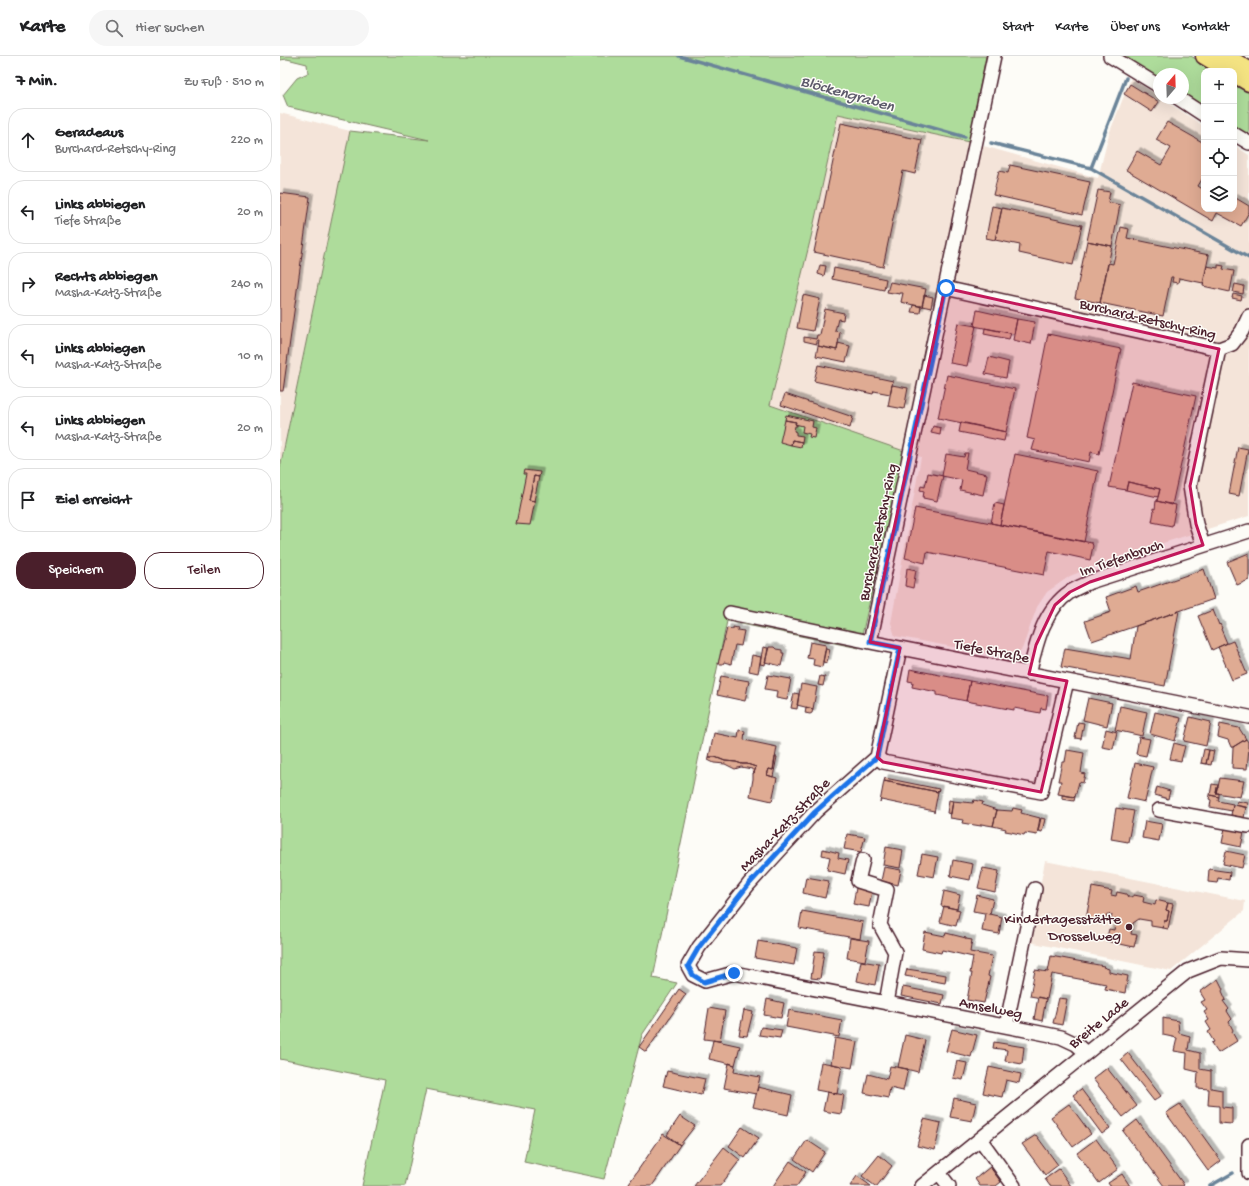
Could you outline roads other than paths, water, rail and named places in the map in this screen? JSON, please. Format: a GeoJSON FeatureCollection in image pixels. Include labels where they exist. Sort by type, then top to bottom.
{"type":"FeatureCollection","features":[{"type":"Feature","properties":{"kind":"main road"},"geometry":{"type":"LineString","coordinates":[[1204,56],[1224,68]]}},
{"type":"Feature","properties":{"kind":"main road"},"geometry":{"type":"LineString","coordinates":[[1226,56],[1249,70]]}},
{"type":"Feature","properties":{"kind":"main road"},"geometry":{"type":"LineString","coordinates":[[1237,76],[1249,83]]}},
{"type":"Feature","properties":{"kind":"street","name":"Burchard-Retschy-Ring"},"geometry":{"type":"LineString","coordinates":[[870,642],[994,56]]}},
{"type":"Feature","properties":{"kind":"street"},"geometry":{"type":"LineString","coordinates":[[1110,56],[1153,82]]}},
{"type":"Feature","properties":{"kind":"street"},"geometry":{"type":"LineString","coordinates":[[1187,104],[1201,113]]}},
{"type":"Feature","properties":{"kind":"street"},"geometry":{"type":"LineString","coordinates":[[1237,136],[1249,143]]}},
{"type":"Feature","properties":{"kind":"street","name":"Burchard-Retschy-Ring"},"geometry":{"type":"LineString","coordinates":[[946,288],[1220,349],[1190,486],[1196,524],[1203,545]]}},
{"type":"Feature","properties":{"kind":"street"},"geometry":{"type":"LineString","coordinates":[[1220,349],[1232,344],[1242,331],[1249,316]]}},
{"type":"Feature","properties":{"kind":"street","name":"Im Tiefenbruch"},"geometry":{"type":"LineString","coordinates":[[1028,674],[1036,645],[1044,625],[1056,605],[1070,592],[1090,582],[1249,531]]}},
{"type":"Feature","properties":{"kind":"street","name":"Tiefe Straße"},"geometry":{"type":"LineString","coordinates":[[730,613],[1028,674],[1249,717]]}},
{"type":"Feature","properties":{"kind":"street"},"geometry":{"type":"LineString","coordinates":[[900,648],[877,757],[883,762],[1041,792],[1067,681]]}},
{"type":"Feature","properties":{"kind":"street","name":"Masha-Katz-Straße"},"geometry":{"type":"LineString","coordinates":[[734,973],[704,982],[693,975],[688,966],[699,947],[749,884],[815,812],[877,757]]}},
{"type":"Feature","properties":{"kind":"street"},"geometry":{"type":"LineString","coordinates":[[1159,810],[1249,826]]}},
{"type":"Feature","properties":{"kind":"street"},"geometry":{"type":"LineString","coordinates":[[863,860],[858,881],[887,890],[880,925],[895,952],[886,1003]]}},
{"type":"Feature","properties":{"kind":"street"},"geometry":{"type":"LineString","coordinates":[[1006,1026],[1035,889]]}},
{"type":"Feature","properties":{"kind":"street","name":"Breite Lade"},"geometry":{"type":"LineString","coordinates":[[922,1186],[1188,971],[1221,958],[1249,960]]}},
{"type":"Feature","properties":{"kind":"street","name":"Amselweg"},"geometry":{"type":"LineString","coordinates":[[734,973],[1061,1038],[1076,1044],[1086,1053]]}},
{"type":"Feature","properties":{"kind":"street"},"geometry":{"type":"LineString","coordinates":[[980,1139],[1014,1186]]}},
{"type":"Feature","properties":{"kind":"street"},"geometry":{"type":"LineString","coordinates":[[1249,1144],[1249,1173]]}},
{"type":"Feature","properties":{"kind":"street"},"geometry":{"type":"LineString","coordinates":[[939,1173],[949,1186]]}},
{"type":"Feature","properties":{"kind":"waterway","name":"Blöckengraben"},"geometry":{"type":"LineString","coordinates":[[679,56],[965,137]]}},
{"type":"Feature","properties":{"kind":"waterway"},"geometry":{"type":"LineString","coordinates":[[1091,168],[1126,78]]}},
{"type":"Feature","properties":{"kind":"waterway","name":"Blöckengraben"},"geometry":{"type":"LineString","coordinates":[[991,143],[1091,168],[1249,258]]}},
{"type":"Feature","properties":{"kind":"waterway"},"geometry":{"type":"LineString","coordinates":[[1210,1186],[1233,1173]]}},
{"type":"Feature","properties":{"kind":"place","name":"Kindertagesstätte Drosselweg"},"geometry":{"type":"Point","coordinates":[1129,927]}}]}
